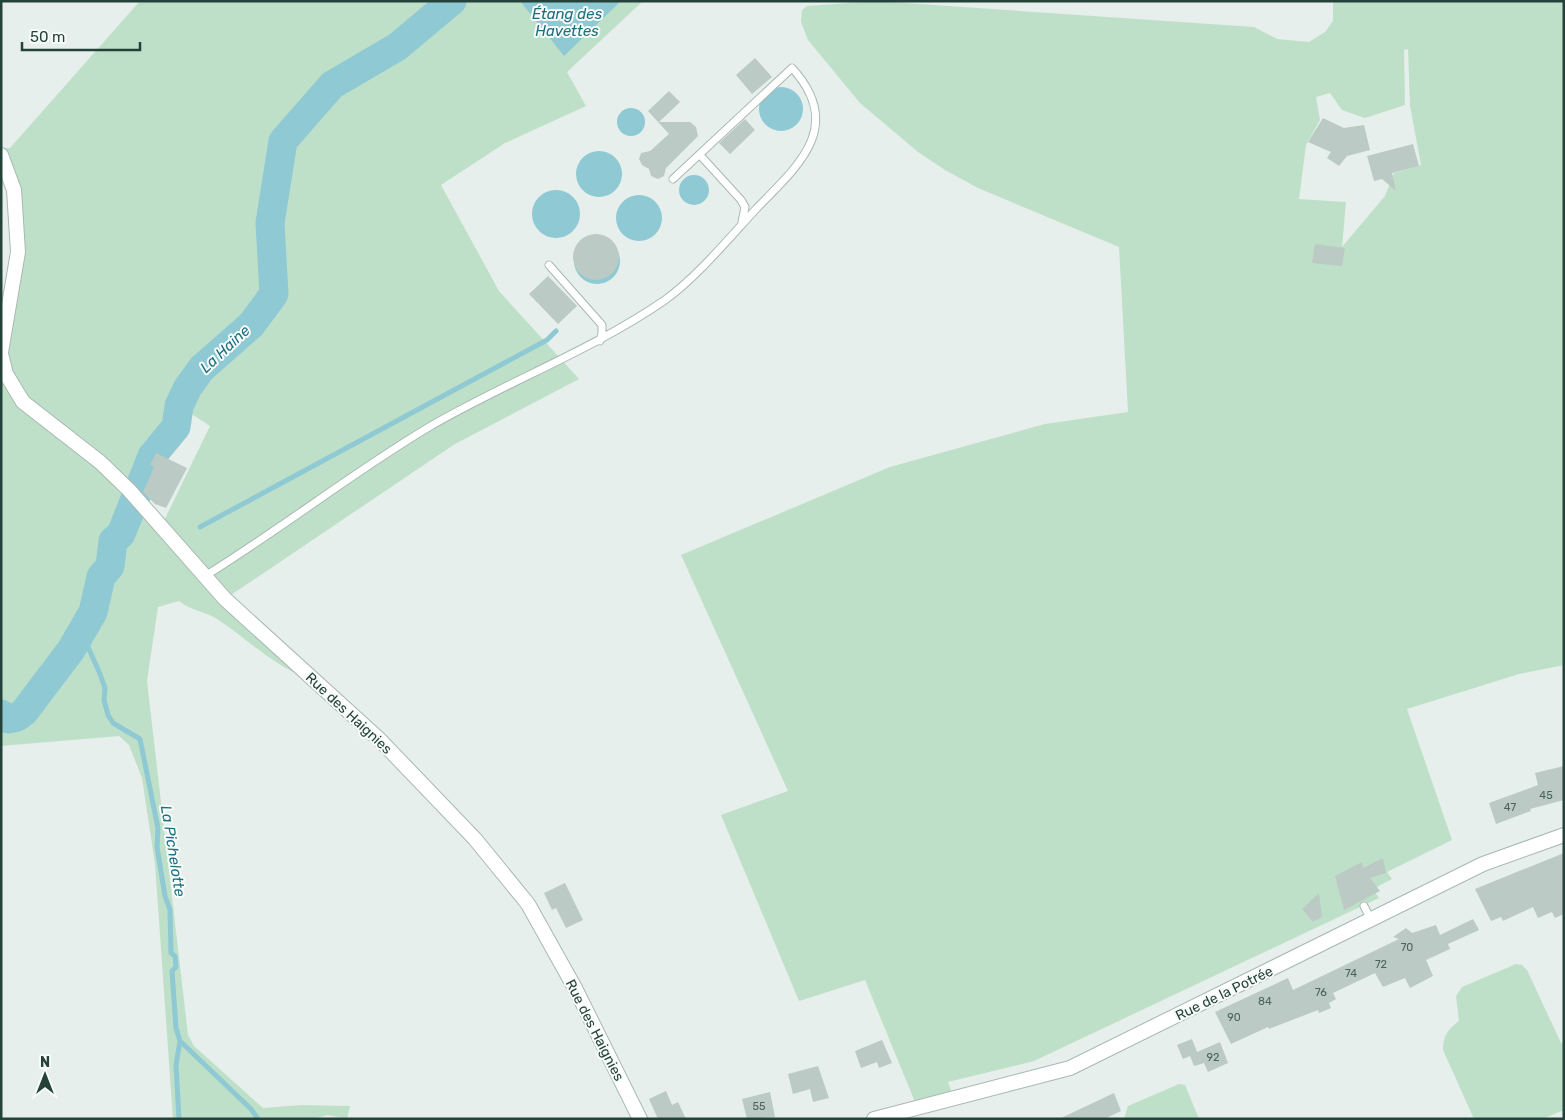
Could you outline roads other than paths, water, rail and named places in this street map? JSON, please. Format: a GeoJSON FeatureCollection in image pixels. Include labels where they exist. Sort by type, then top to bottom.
{"type":"FeatureCollection","features":[{"type":"Feature","properties":{"kind":"street","name":"Rue des Haignies"},"geometry":{"type":"LineString","coordinates":[[1,155],[14,190],[18,252],[2,359],[13,389],[23,402],[100,462],[129,490],[225,600],[380,740],[475,839],[528,904],[576,990],[640,1119]]}},
{"type":"Feature","properties":{"kind":"street","name":"Rue de la Potrée"},"geometry":{"type":"LineString","coordinates":[[874,1119],[1070,1068],[1483,864],[1564,836]]}},
{"type":"Feature","properties":{"kind":"lane"},"geometry":{"type":"LineString","coordinates":[[205,576],[428,428],[600,341],[667,298],[716,252],[793,172],[807,153],[816,120],[813,101],[805,82],[792,68],[673,179]]}},
{"type":"Feature","properties":{"kind":"lane"},"geometry":{"type":"LineString","coordinates":[[700,155],[741,200],[745,207],[742,225]]}},
{"type":"Feature","properties":{"kind":"lane"},"geometry":{"type":"LineString","coordinates":[[550,266],[602,325],[600,341]]}},
{"type":"Feature","properties":{"kind":"lane"},"geometry":{"type":"LineString","coordinates":[[1364,906],[1371,920]]}},
{"type":"Feature","properties":{"kind":"water","name":"Étang des Havettes"},"geometry":{"type":"Polygon","coordinates":[[[520,1],[621,1],[564,56],[520,1]]]}},
{"type":"Feature","properties":{"kind":"water"},"geometry":{"type":"Polygon","coordinates":[[[781,87],[793,91],[799,97],[803,109],[799,121],[793,127],[781,131],[769,127],[763,121],[759,109],[763,97],[769,91],[781,87]]]}},
{"type":"Feature","properties":{"kind":"water"},"geometry":{"type":"Polygon","coordinates":[[[631,108],[641,112],[645,122],[641,132],[631,136],[621,132],[617,122],[621,112],[631,108]]]}},
{"type":"Feature","properties":{"kind":"water"},"geometry":{"type":"Polygon","coordinates":[[[599,151],[612,155],[618,161],[622,174],[618,187],[612,193],[599,197],[586,193],[580,187],[576,174],[580,161],[586,155],[599,151]]]}},
{"type":"Feature","properties":{"kind":"water"},"geometry":{"type":"Polygon","coordinates":[[[694,175],[705,179],[709,190],[705,201],[694,205],[683,201],[679,190],[683,179],[694,175]]]}},
{"type":"Feature","properties":{"kind":"water"},"geometry":{"type":"Polygon","coordinates":[[[556,190],[565,192],[573,197],[578,205],[580,214],[578,223],[573,231],[565,236],[556,238],[547,236],[539,231],[534,223],[532,214],[534,205],[539,197],[547,192],[556,190]]]}},
{"type":"Feature","properties":{"kind":"water"},"geometry":{"type":"Polygon","coordinates":[[[639,195],[652,199],[658,205],[662,218],[658,231],[652,237],[639,241],[626,237],[620,231],[616,218],[620,205],[626,199],[639,195]]]}},
{"type":"Feature","properties":{"kind":"water"},"geometry":{"type":"Polygon","coordinates":[[[593,238],[601,238],[610,242],[616,248],[620,261],[616,274],[610,280],[601,284],[593,284],[584,280],[578,274],[574,265],[574,257],[578,248],[584,242],[593,238]]]}},
{"type":"Feature","properties":{"kind":"waterway","name":"La Haine"},"geometry":{"type":"LineString","coordinates":[[1,714],[8,719],[17,717],[24,712],[71,650],[93,612],[101,577],[110,566],[113,541],[121,534],[152,456],[176,427],[179,406],[188,387],[202,368],[251,325],[274,294],[270,223],[283,141],[332,85],[397,47],[452,1]]}},
{"type":"Feature","properties":{"kind":"waterway"},"geometry":{"type":"LineString","coordinates":[[200,527],[547,340],[556,331]]}},
{"type":"Feature","properties":{"kind":"waterway","name":"La Pichelotte"},"geometry":{"type":"LineString","coordinates":[[76,641],[88,647],[105,688],[104,700],[108,715],[113,723],[140,739],[158,828],[157,847],[165,896],[170,910],[171,953],[175,956],[176,967],[172,971],[176,1028],[180,1041],[176,1065],[179,1119]]}},
{"type":"Feature","properties":{"kind":"waterway"},"geometry":{"type":"LineString","coordinates":[[180,1041],[251,1109],[258,1119]]}}]}
